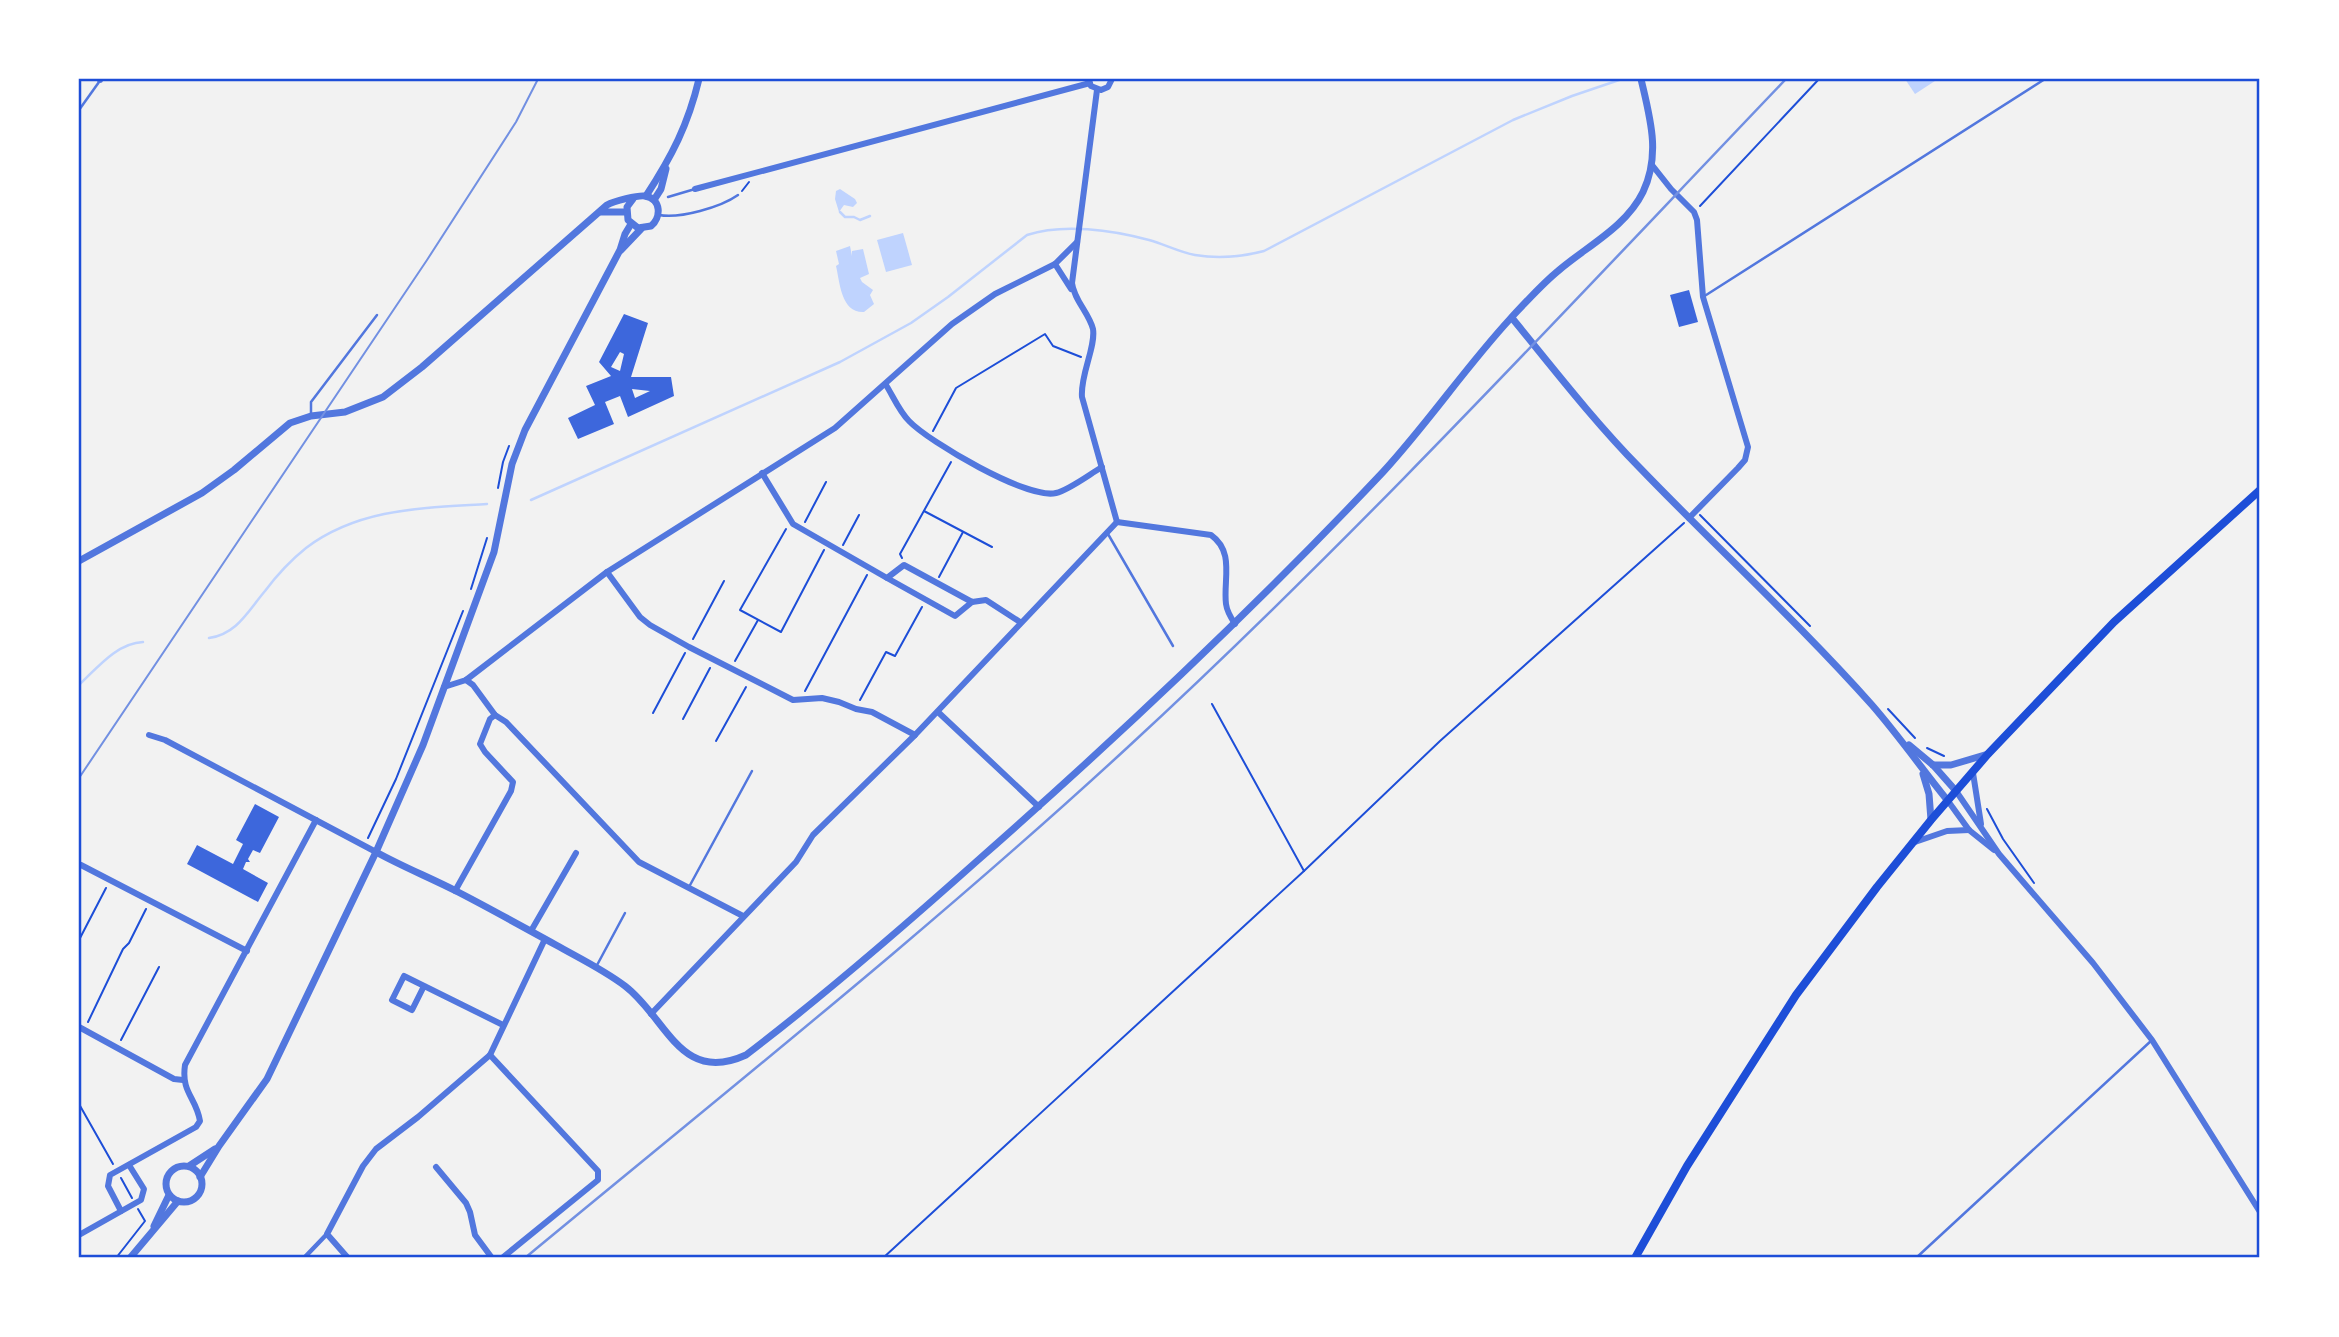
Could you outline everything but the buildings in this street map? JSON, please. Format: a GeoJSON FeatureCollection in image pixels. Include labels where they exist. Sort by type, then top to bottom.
{"type":"FeatureCollection","features":[{"type":"Feature","properties":{"kind":"main road"},"geometry":{"type":"LineString","coordinates":[[1635,1258],[1687,1167],[1796,995],[1931,820],[1988,754],[2114,622],[2260,491]]}},
{"type":"Feature","properties":{"kind":"street"},"geometry":{"type":"LineString","coordinates":[[79,561],[202,493],[290,423],[311,416],[345,412],[383,397],[422,367],[613,201],[650,198],[661,189],[666,167],[682,135],[699,79]]}},
{"type":"Feature","properties":{"kind":"street"},"geometry":{"type":"LineString","coordinates":[[1097,90],[1108,87],[1112,79]]}},
{"type":"Feature","properties":{"kind":"street"},"geometry":{"type":"LineString","coordinates":[[149,735],[165,740],[596,967],[627,987],[685,1053],[700,1061],[728,1063],[746,1055],[874,951],[1039,807],[1236,624],[1405,448],[1512,317],[1555,274],[1622,221],[1642,196],[1652,164],[1652,124],[1641,79]]}},
{"type":"Feature","properties":{"kind":"street"},"geometry":{"type":"LineString","coordinates":[[695,189],[1089,81],[1097,90],[1072,273],[1073,292]]}},
{"type":"Feature","properties":{"kind":"street"},"geometry":{"type":"LineString","coordinates":[[1652,164],[1671,189],[1694,212],[1697,220],[1703,297],[1748,447],[1745,460],[1689,518]]}},
{"type":"Feature","properties":{"kind":"street"},"geometry":{"type":"LineString","coordinates":[[620,250],[641,229],[654,223],[659,215],[658,207],[650,198]]}},
{"type":"Feature","properties":{"kind":"street"},"geometry":{"type":"LineString","coordinates":[[626,212],[633,199]]}},
{"type":"Feature","properties":{"kind":"street"},"geometry":{"type":"LineString","coordinates":[[601,212],[626,212]]}},
{"type":"Feature","properties":{"kind":"street"},"geometry":{"type":"LineString","coordinates":[[626,212],[631,224],[641,229]]}},
{"type":"Feature","properties":{"kind":"street"},"geometry":{"type":"LineString","coordinates":[[200,1177],[189,1166],[181,1166],[169,1173],[166,1188],[169,1195],[178,1201],[187,1201],[197,1196],[200,1177],[267,1079],[376,852],[423,745],[494,552],[512,464],[525,430],[620,250],[631,224]]}},
{"type":"Feature","properties":{"kind":"street"},"geometry":{"type":"LineString","coordinates":[[444,688],[466,680],[607,572],[835,428],[952,324],[995,294],[1055,264],[1077,241]]}},
{"type":"Feature","properties":{"kind":"street"},"geometry":{"type":"LineString","coordinates":[[1055,264],[1093,330],[1081,386],[1082,397],[1117,522]]}},
{"type":"Feature","properties":{"kind":"street"},"geometry":{"type":"LineString","coordinates":[[1512,317],[1606,433],[1815,644],[1901,738],[1933,765],[1956,791],[1999,854],[2093,963],[2152,1040],[2260,1212]]}},
{"type":"Feature","properties":{"kind":"street"},"geometry":{"type":"LineString","coordinates":[[886,385],[906,419],[930,439],[955,455],[1035,493],[1056,493],[1102,467]]}},
{"type":"Feature","properties":{"kind":"street"},"geometry":{"type":"LineString","coordinates":[[762,473],[793,524],[955,616],[972,602],[986,600],[1020,622]]}},
{"type":"Feature","properties":{"kind":"street"},"geometry":{"type":"LineString","coordinates":[[651,1014],[796,862],[813,835],[915,736],[1117,522],[1211,535],[1216,539],[1223,548],[1227,562],[1226,603],[1236,624]]}},
{"type":"Feature","properties":{"kind":"street"},"geometry":{"type":"LineString","coordinates":[[887,578],[904,565],[972,602]]}},
{"type":"Feature","properties":{"kind":"street"},"geometry":{"type":"LineString","coordinates":[[607,572],[640,617],[689,647],[793,700],[821,698],[839,702],[872,712],[915,736]]}},
{"type":"Feature","properties":{"kind":"street"},"geometry":{"type":"LineString","coordinates":[[466,680],[473,685],[495,715],[506,722],[639,862],[743,916]]}},
{"type":"Feature","properties":{"kind":"street"},"geometry":{"type":"LineString","coordinates":[[938,712],[1039,807]]}},
{"type":"Feature","properties":{"kind":"street"},"geometry":{"type":"LineString","coordinates":[[455,891],[511,791],[513,782],[480,744],[495,715]]}},
{"type":"Feature","properties":{"kind":"street"},"geometry":{"type":"LineString","coordinates":[[1901,738],[1922,770],[1969,830],[1999,854]]}},
{"type":"Feature","properties":{"kind":"street"},"geometry":{"type":"LineString","coordinates":[[1933,765],[1951,765],[1988,754]]}},
{"type":"Feature","properties":{"kind":"street"},"geometry":{"type":"LineString","coordinates":[[1922,770],[1929,794],[1931,820]]}},
{"type":"Feature","properties":{"kind":"street"},"geometry":{"type":"LineString","coordinates":[[1973,774],[1981,826]]}},
{"type":"Feature","properties":{"kind":"street"},"geometry":{"type":"LineString","coordinates":[[121,1211],[108,1186],[108,1179],[117,1171],[195,1127],[200,1121],[199,1113],[183,1080],[185,1065],[316,820]]}},
{"type":"Feature","properties":{"kind":"street"},"geometry":{"type":"LineString","coordinates":[[1915,842],[1947,831],[1969,830]]}},
{"type":"Feature","properties":{"kind":"street"},"geometry":{"type":"LineString","coordinates":[[531,931],[576,853]]}},
{"type":"Feature","properties":{"kind":"street"},"geometry":{"type":"LineString","coordinates":[[81,865],[247,951]]}},
{"type":"Feature","properties":{"kind":"street"},"geometry":{"type":"LineString","coordinates":[[304,1258],[327,1234],[363,1166],[376,1149],[490,1055],[545,939]]}},
{"type":"Feature","properties":{"kind":"street"},"geometry":{"type":"LineString","coordinates":[[424,986],[412,1010],[392,1000],[404,976],[503,1025]]}},
{"type":"Feature","properties":{"kind":"street"},"geometry":{"type":"LineString","coordinates":[[81,1028],[174,1079],[183,1080]]}},
{"type":"Feature","properties":{"kind":"street"},"geometry":{"type":"LineString","coordinates":[[490,1055],[598,1171],[598,1180],[502,1258]]}},
{"type":"Feature","properties":{"kind":"street"},"geometry":{"type":"LineString","coordinates":[[189,1166],[219,1146]]}},
{"type":"Feature","properties":{"kind":"street"},"geometry":{"type":"LineString","coordinates":[[79,1235],[142,1200],[144,1189],[129,1165]]}},
{"type":"Feature","properties":{"kind":"street"},"geometry":{"type":"LineString","coordinates":[[436,1167],[466,1203],[475,1235],[492,1258]]}},
{"type":"Feature","properties":{"kind":"street"},"geometry":{"type":"LineString","coordinates":[[153,1229],[169,1195]]}},
{"type":"Feature","properties":{"kind":"street"},"geometry":{"type":"LineString","coordinates":[[130,1258],[178,1201]]}},
{"type":"Feature","properties":{"kind":"street"},"geometry":{"type":"LineString","coordinates":[[327,1234],[348,1258]]}},
{"type":"Feature","properties":{"kind":"lane"},"geometry":{"type":"LineString","coordinates":[[1703,297],[2045,79]]}},
{"type":"Feature","properties":{"kind":"lane"},"geometry":{"type":"LineString","coordinates":[[79,110],[100,80]]}},
{"type":"Feature","properties":{"kind":"lane"},"geometry":{"type":"LineString","coordinates":[[668,197],[695,189]]}},
{"type":"Feature","properties":{"kind":"lane"},"geometry":{"type":"LineString","coordinates":[[659,215],[675,216],[728,202],[738,195]]}},
{"type":"Feature","properties":{"kind":"lane"},"geometry":{"type":"LineString","coordinates":[[311,416],[311,402],[377,315]]}},
{"type":"Feature","properties":{"kind":"lane"},"geometry":{"type":"LineString","coordinates":[[1107,531],[1173,646]]}},
{"type":"Feature","properties":{"kind":"lane"},"geometry":{"type":"LineString","coordinates":[[689,887],[752,771]]}},
{"type":"Feature","properties":{"kind":"lane"},"geometry":{"type":"LineString","coordinates":[[596,967],[625,913]]}},
{"type":"Feature","properties":{"kind":"lane"},"geometry":{"type":"LineString","coordinates":[[1916,1258],[2152,1040]]}},
{"type":"Feature","properties":{"kind":"path"},"geometry":{"type":"LineString","coordinates":[[1694,212],[1819,79]]}},
{"type":"Feature","properties":{"kind":"path"},"geometry":{"type":"LineString","coordinates":[[738,195],[749,183],[748,174]]}},
{"type":"Feature","properties":{"kind":"path"},"geometry":{"type":"LineString","coordinates":[[930,439],[956,388],[1045,334],[1052,346],[1087,359]]}},
{"type":"Feature","properties":{"kind":"path"},"geometry":{"type":"LineString","coordinates":[[904,565],[900,554],[955,455]]}},
{"type":"Feature","properties":{"kind":"path"},"geometry":{"type":"LineString","coordinates":[[802,528],[826,482]]}},
{"type":"Feature","properties":{"kind":"path"},"geometry":{"type":"LineString","coordinates":[[923,511],[992,547]]}},
{"type":"Feature","properties":{"kind":"path"},"geometry":{"type":"LineString","coordinates":[[841,550],[859,515]]}},
{"type":"Feature","properties":{"kind":"path"},"geometry":{"type":"LineString","coordinates":[[883,1258],[1304,872],[1440,741],[1689,518]]}},
{"type":"Feature","properties":{"kind":"path"},"geometry":{"type":"LineString","coordinates":[[793,524],[778,542],[740,610],[781,632],[823,551],[831,545]]}},
{"type":"Feature","properties":{"kind":"path"},"geometry":{"type":"LineString","coordinates":[[936,582],[963,531]]}},
{"type":"Feature","properties":{"kind":"path"},"geometry":{"type":"LineString","coordinates":[[801,699],[871,568]]}},
{"type":"Feature","properties":{"kind":"path"},"geometry":{"type":"LineString","coordinates":[[653,713],[724,581]]}},
{"type":"Feature","properties":{"kind":"path"},"geometry":{"type":"LineString","coordinates":[[856,709],[886,652],[895,656],[926,600]]}},
{"type":"Feature","properties":{"kind":"path"},"geometry":{"type":"LineString","coordinates":[[732,668],[758,620]]}},
{"type":"Feature","properties":{"kind":"path"},"geometry":{"type":"LineString","coordinates":[[683,719],[715,660]]}},
{"type":"Feature","properties":{"kind":"path"},"geometry":{"type":"LineString","coordinates":[[716,741],[750,678]]}},
{"type":"Feature","properties":{"kind":"path"},"geometry":{"type":"LineString","coordinates":[[1212,704],[1304,872]]}},
{"type":"Feature","properties":{"kind":"path"},"geometry":{"type":"LineString","coordinates":[[365,846],[372,829]]}},
{"type":"Feature","properties":{"kind":"path"},"geometry":{"type":"LineString","coordinates":[[79,940],[109,880]]}},
{"type":"Feature","properties":{"kind":"path"},"geometry":{"type":"LineString","coordinates":[[81,1028],[123,948],[130,943],[150,901]]}},
{"type":"Feature","properties":{"kind":"path"},"geometry":{"type":"LineString","coordinates":[[118,1047],[159,967]]}},
{"type":"Feature","properties":{"kind":"path"},"geometry":{"type":"LineString","coordinates":[[79,1104],[145,1221],[116,1258]]}},
{"type":"Feature","properties":{"kind":"water"},"geometry":{"type":"Polygon","coordinates":[[[1905,79],[1938,79],[1915,94],[1905,79]]]}},
{"type":"Feature","properties":{"kind":"water"},"geometry":{"type":"Polygon","coordinates":[[[840,189],[857,203],[853,207],[844,205],[839,212],[835,199],[836,191],[840,189]]]}},
{"type":"Feature","properties":{"kind":"water"},"geometry":{"type":"Polygon","coordinates":[[[903,233],[912,265],[886,272],[877,240],[903,233]]]}},
{"type":"Feature","properties":{"kind":"water"},"geometry":{"type":"Polygon","coordinates":[[[850,246],[852,256],[852,251],[863,249],[869,274],[860,278],[873,290],[870,295],[874,304],[864,312],[850,308],[846,302],[836,266],[839,264],[836,251],[850,246]]]}},
{"type":"Feature","properties":{"kind":"waterway"},"geometry":{"type":"LineString","coordinates":[[531,500],[840,362],[911,323],[1027,235],[1056,229],[1088,229],[1135,236],[1189,254],[1204,256],[1230,257],[1264,251],[1513,120],[1622,79]]}},
{"type":"Feature","properties":{"kind":"waterway"},"geometry":{"type":"LineString","coordinates":[[840,212],[845,217],[860,220],[870,216]]}},
{"type":"Feature","properties":{"kind":"waterway"},"geometry":{"type":"LineString","coordinates":[[209,638],[235,627],[274,579],[306,548],[326,535],[348,525],[392,512],[487,504]]}},
{"type":"Feature","properties":{"kind":"waterway"},"geometry":{"type":"LineString","coordinates":[[79,685],[116,652],[134,643],[143,642]]}},
{"type":"Feature","properties":{"kind":"tram line"},"geometry":{"type":"LineString","coordinates":[[79,778],[427,260],[516,122],[538,79]]}},
{"type":"Feature","properties":{"kind":"railway"},"geometry":{"type":"LineString","coordinates":[[525,1258],[905,943],[1128,747],[1380,502],[1786,79]]}}]}
